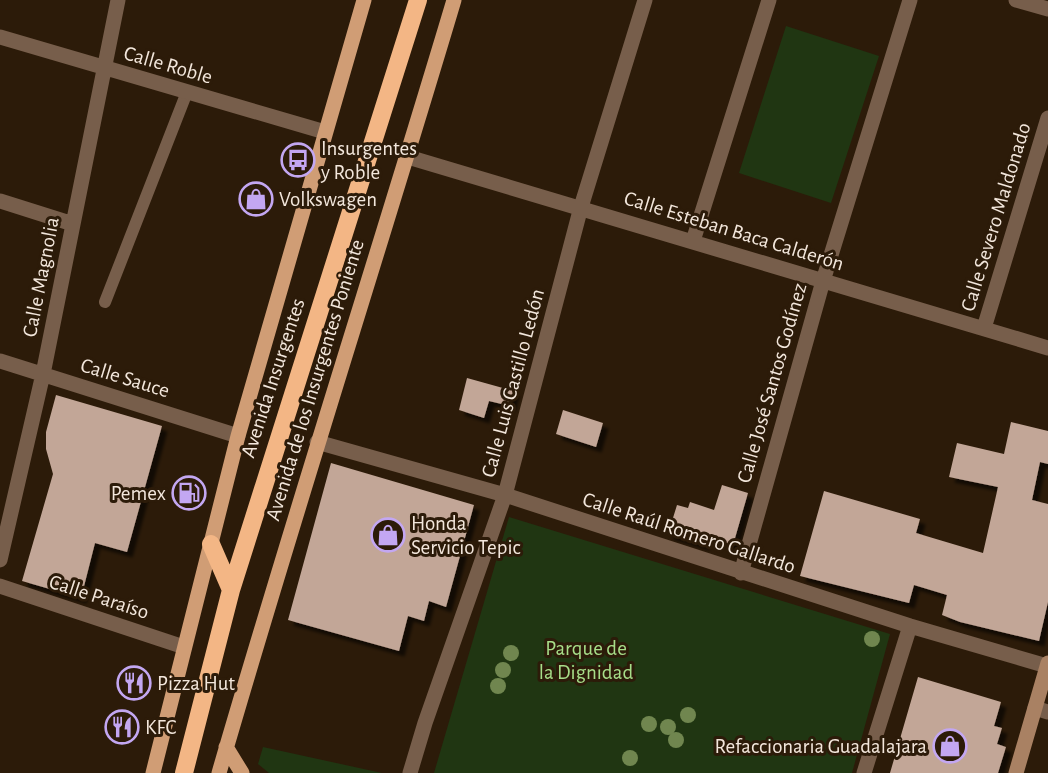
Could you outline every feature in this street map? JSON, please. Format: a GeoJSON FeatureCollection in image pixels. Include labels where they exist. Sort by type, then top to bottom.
{"type":"FeatureCollection","features":[{"type":"Feature","properties":{"kind":"highway","name":"Avenida Insurgentes"},"geometry":{"type":"LineString","coordinates":[[184,773],[231,590],[418,0]]}},
{"type":"Feature","properties":{"kind":"highway"},"geometry":{"type":"LineString","coordinates":[[211,544],[231,590]]}},
{"type":"Feature","properties":{"kind":"main road"},"geometry":{"type":"LineString","coordinates":[[153,773],[238,436],[364,0]]}},
{"type":"Feature","properties":{"kind":"main road","name":"Avenida de los Insurgentes Poniente"},"geometry":{"type":"LineString","coordinates":[[219,773],[317,442],[408,157],[454,0]]}},
{"type":"Feature","properties":{"kind":"main road"},"geometry":{"type":"LineString","coordinates":[[226,747],[242,773]]}},
{"type":"Feature","properties":{"kind":"street","name":"Calle Magnolia"},"geometry":{"type":"LineString","coordinates":[[0,560],[43,374],[117,0]]}},
{"type":"Feature","properties":{"kind":"street","name":"Calle Luis Castillo Ledón"},"geometry":{"type":"LineString","coordinates":[[410,773],[425,723],[504,495],[581,207],[645,0]]}},
{"type":"Feature","properties":{"kind":"street"},"geometry":{"type":"LineString","coordinates":[[693,241],[769,0]]}},
{"type":"Feature","properties":{"kind":"street","name":"Calle José Santos Godínez"},"geometry":{"type":"LineString","coordinates":[[741,573],[822,280],[910,0]]}},
{"type":"Feature","properties":{"kind":"street"},"geometry":{"type":"LineString","coordinates":[[1016,0],[1048,9]]}},
{"type":"Feature","properties":{"kind":"street","name":"Calle Roble"},"geometry":{"type":"LineString","coordinates":[[0,38],[325,132]]}},
{"type":"Feature","properties":{"kind":"street","name":"Calle Severo Maldonado"},"geometry":{"type":"LineString","coordinates":[[984,328],[1048,118]]}},
{"type":"Feature","properties":{"kind":"street","name":"Calle Esteban Baca Calderón"},"geometry":{"type":"LineString","coordinates":[[408,157],[1048,348]]}},
{"type":"Feature","properties":{"kind":"street"},"geometry":{"type":"LineString","coordinates":[[0,201],[73,224]]}},
{"type":"Feature","properties":{"kind":"street","name":"Calle Sauce"},"geometry":{"type":"LineString","coordinates":[[0,362],[238,436]]}},
{"type":"Feature","properties":{"kind":"street","name":"Calle Raúl Romero Gallardo"},"geometry":{"type":"LineString","coordinates":[[317,442],[504,495],[910,626],[1048,664]]}},
{"type":"Feature","properties":{"kind":"street","name":"Calle Paraíso"},"geometry":{"type":"LineString","coordinates":[[0,586],[184,647]]}},
{"type":"Feature","properties":{"kind":"street"},"geometry":{"type":"LineString","coordinates":[[864,773],[910,626]]}},
{"type":"Feature","properties":{"kind":"street"},"geometry":{"type":"LineString","coordinates":[[1016,773],[1041,710],[1048,664]]}},
{"type":"Feature","properties":{"kind":"lane"},"geometry":{"type":"LineString","coordinates":[[105,302],[187,92]]}},
{"type":"Feature","properties":{"kind":"green space"},"geometry":{"type":"Polygon","coordinates":[[[786,26],[879,56],[831,203],[739,173],[786,26]]]}},
{"type":"Feature","properties":{"kind":"green space","name":"Parque de la Dignidad"},"geometry":{"type":"Polygon","coordinates":[[[509,517],[890,634],[852,773],[434,773],[509,517]]]}},
{"type":"Feature","properties":{"kind":"green space"},"geometry":{"type":"Polygon","coordinates":[[[263,747],[382,773],[269,773],[258,764],[263,747]]]}},
{"type":"Feature","properties":{"kind":"building"},"geometry":{"type":"Polygon","coordinates":[[[467,378],[514,391],[510,406],[489,401],[484,418],[459,410],[467,378]]]}},
{"type":"Feature","properties":{"kind":"building"},"geometry":{"type":"Polygon","coordinates":[[[56,395],[162,426],[127,552],[95,543],[81,598],[22,581],[53,474],[46,449],[46,432],[56,395]]]}},
{"type":"Feature","properties":{"kind":"building"},"geometry":{"type":"Polygon","coordinates":[[[563,410],[603,423],[596,447],[556,434],[563,410]]]}},
{"type":"Feature","properties":{"kind":"building"},"geometry":{"type":"Polygon","coordinates":[[[1011,422],[1048,431],[1048,464],[1040,462],[1032,500],[1048,504],[1048,602],[1039,641],[960,622],[942,615],[947,595],[914,585],[909,603],[800,576],[824,491],[920,519],[916,533],[983,553],[998,487],[949,477],[957,443],[1004,454],[1011,422]]]}},
{"type":"Feature","properties":{"kind":"building","name":"Honda Servicio Tepic"},"geometry":{"type":"Polygon","coordinates":[[[331,463],[474,505],[446,607],[429,601],[424,621],[408,616],[399,651],[288,620],[331,463]]]}},
{"type":"Feature","properties":{"kind":"building"},"geometry":{"type":"Polygon","coordinates":[[[722,485],[748,493],[733,545],[706,537],[704,545],[668,534],[677,505],[688,508],[690,502],[714,510],[722,485]]]}},
{"type":"Feature","properties":{"kind":"building"},"geometry":{"type":"Polygon","coordinates":[[[918,677],[1001,702],[994,726],[1002,728],[997,744],[1006,747],[998,773],[890,773],[918,677]]]}},
{"type":"Feature","properties":{"kind":"place","name":"Insurgentes y Roble"},"geometry":{"type":"Point","coordinates":[298,160]}},
{"type":"Feature","properties":{"kind":"place","name":"Volkswagen"},"geometry":{"type":"Point","coordinates":[256,199]}},
{"type":"Feature","properties":{"kind":"place","name":"Pemex"},"geometry":{"type":"Point","coordinates":[189,493]}},
{"type":"Feature","properties":{"kind":"place","name":"Honda Servicio Tepic"},"geometry":{"type":"Point","coordinates":[388,535]}},
{"type":"Feature","properties":{"kind":"place","name":"Pizza Hut"},"geometry":{"type":"Point","coordinates":[134,683]}},
{"type":"Feature","properties":{"kind":"place","name":"KFC"},"geometry":{"type":"Point","coordinates":[122,727]}},
{"type":"Feature","properties":{"kind":"place","name":"Refaccionaria Guadalajara"},"geometry":{"type":"Point","coordinates":[950,746]}}]}
